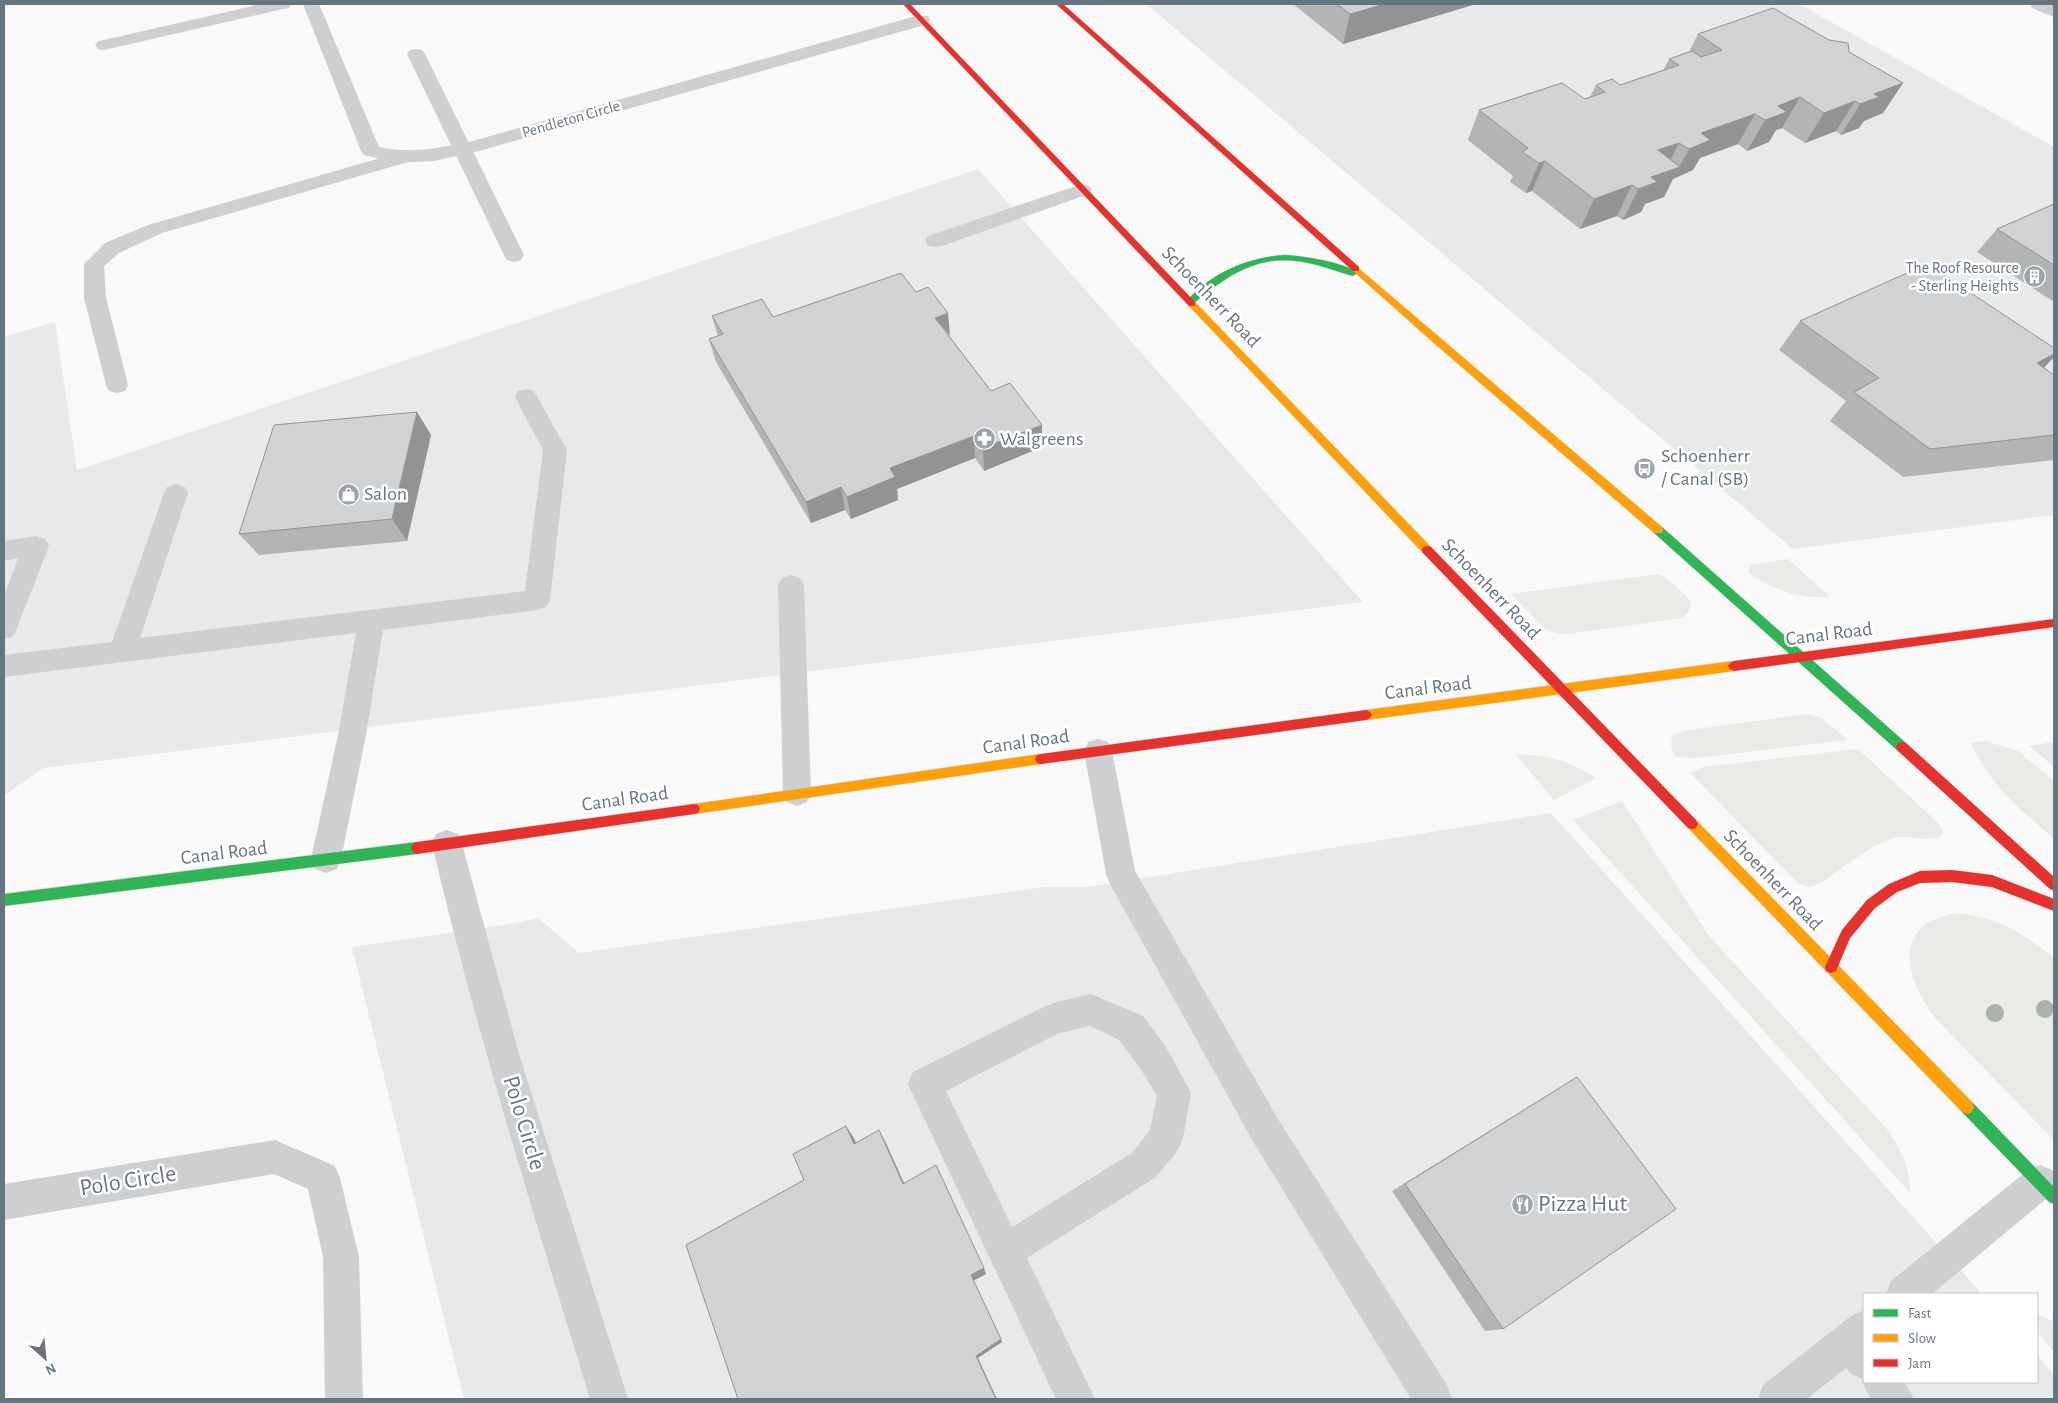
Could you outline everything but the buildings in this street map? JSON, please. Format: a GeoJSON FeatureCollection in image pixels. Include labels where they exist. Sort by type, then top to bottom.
{"type":"FeatureCollection","features":[{"type":"Feature","properties":{"kind":"main road","name":"Schoenherr Road"},"geometry":{"type":"LineString","coordinates":[[906,4],[1562,690],[2047,1189]]}},
{"type":"Feature","properties":{"kind":"main road"},"geometry":{"type":"LineString","coordinates":[[1059,4],[1438,342],[1604,482],[1801,656],[2054,885]]}},
{"type":"Feature","properties":{"kind":"main road"},"geometry":{"type":"LineString","coordinates":[[1190,302],[1207,284],[1222,273],[1248,262],[1274,256],[1299,256],[1325,262],[1368,279]]}},
{"type":"Feature","properties":{"kind":"main road","name":"Canal Road"},"geometry":{"type":"LineString","coordinates":[[4,900],[447,844],[1098,751],[2054,623]]}},
{"type":"Feature","properties":{"kind":"main road"},"geometry":{"type":"LineString","coordinates":[[1832,967],[1846,934],[1871,904],[1893,888],[1920,877],[1952,876],[1992,881],[2054,905]]}},
{"type":"Feature","properties":{"kind":"street"},"geometry":{"type":"LineString","coordinates":[[104,45],[283,4]]}},
{"type":"Feature","properties":{"kind":"street","name":"Pendleton Circle"},"geometry":{"type":"LineString","coordinates":[[311,4],[371,151],[397,157],[434,155],[461,149],[922,20]]}},
{"type":"Feature","properties":{"kind":"street"},"geometry":{"type":"LineString","coordinates":[[2038,4],[2054,12]]}},
{"type":"Feature","properties":{"kind":"street"},"geometry":{"type":"LineString","coordinates":[[416,54],[514,255]]}},
{"type":"Feature","properties":{"kind":"street"},"geometry":{"type":"LineString","coordinates":[[117,385],[95,298],[94,264],[112,248],[155,229],[408,156]]}},
{"type":"Feature","properties":{"kind":"street"},"geometry":{"type":"LineString","coordinates":[[935,241],[1082,190]]}},
{"type":"Feature","properties":{"kind":"street"},"geometry":{"type":"LineString","coordinates":[[4,666],[537,600],[554,450],[526,397]]}},
{"type":"Feature","properties":{"kind":"street"},"geometry":{"type":"LineString","coordinates":[[122,652],[176,493]]}},
{"type":"Feature","properties":{"kind":"street"},"geometry":{"type":"LineString","coordinates":[[4,551],[36,546],[4,628]]}},
{"type":"Feature","properties":{"kind":"street"},"geometry":{"type":"LineString","coordinates":[[790,585],[796,793]]}},
{"type":"Feature","properties":{"kind":"street"},"geometry":{"type":"LineString","coordinates":[[326,859],[352,735],[371,621]]}},
{"type":"Feature","properties":{"kind":"street"},"geometry":{"type":"LineString","coordinates":[[1098,751],[1124,882],[1266,1131],[1433,1399]]}},
{"type":"Feature","properties":{"kind":"street","name":"Polo Circle"},"geometry":{"type":"LineString","coordinates":[[447,844],[465,924],[609,1399]]}},
{"type":"Feature","properties":{"kind":"street"},"geometry":{"type":"LineString","coordinates":[[1006,1251],[1144,1165],[1166,1138],[1174,1093],[1154,1059],[1131,1028],[1091,1010],[1053,1019],[925,1084],[1076,1399]]}},
{"type":"Feature","properties":{"kind":"street","name":"Polo Circle"},"geometry":{"type":"LineString","coordinates":[[4,1202],[275,1157],[323,1178],[341,1257],[344,1399]]}},
{"type":"Feature","properties":{"kind":"street"},"geometry":{"type":"LineString","coordinates":[[1905,1293],[2047,1189]]}},
{"type":"Feature","properties":{"kind":"street"},"geometry":{"type":"LineString","coordinates":[[1777,1399],[1859,1344]]}},
{"type":"Feature","properties":{"kind":"street"},"geometry":{"type":"LineString","coordinates":[[1882,1383],[1895,1399]]}},
{"type":"Feature","properties":{"kind":"shaded area"},"geometry":{"type":"Polygon","coordinates":[[[1146,4],[1799,4],[2054,147],[2054,515],[1793,549],[1146,4]]]}},
{"type":"Feature","properties":{"kind":"shaded area"},"geometry":{"type":"Polygon","coordinates":[[[978,169],[1363,602],[43,768],[4,796],[4,337],[55,322],[77,470],[978,169]]]}},
{"type":"Feature","properties":{"kind":"shaded area"},"geometry":{"type":"Polygon","coordinates":[[[1788,559],[1830,597],[1798,595],[1778,589],[1749,573],[1750,565],[1788,559]]]}},
{"type":"Feature","properties":{"kind":"shaded area"},"geometry":{"type":"Polygon","coordinates":[[[1659,574],[1681,590],[1691,603],[1689,611],[1682,618],[1567,634],[1555,633],[1545,629],[1511,594],[1659,574]]]}},
{"type":"Feature","properties":{"kind":"shaded area"},"geometry":{"type":"Polygon","coordinates":[[[1807,714],[1820,717],[1848,740],[1697,758],[1675,757],[1671,746],[1672,736],[1683,731],[1807,714]]]}},
{"type":"Feature","properties":{"kind":"shaded area"},"geometry":{"type":"Polygon","coordinates":[[[1986,741],[2018,751],[2054,781],[2054,839],[2007,796],[1987,772],[1971,743],[1986,741]]]}},
{"type":"Feature","properties":{"kind":"shaded area"},"geometry":{"type":"Polygon","coordinates":[[[2054,742],[2054,767],[2029,746],[2054,742]]]}},
{"type":"Feature","properties":{"kind":"shaded area"},"geometry":{"type":"Polygon","coordinates":[[[1858,749],[1937,822],[1943,829],[1943,835],[1931,839],[1900,837],[1885,841],[1865,852],[1819,884],[1809,887],[1799,884],[1690,773],[1703,767],[1858,749]]]}},
{"type":"Feature","properties":{"kind":"shaded area"},"geometry":{"type":"Polygon","coordinates":[[[1515,754],[1548,757],[1567,763],[1596,778],[1554,800],[1515,754]]]}},
{"type":"Feature","properties":{"kind":"shaded area"},"geometry":{"type":"Polygon","coordinates":[[[1622,801],[1709,936],[1886,1128],[1904,1159],[1911,1194],[1573,820],[1622,801]]]}},
{"type":"Feature","properties":{"kind":"shaded area"},"geometry":{"type":"Polygon","coordinates":[[[1551,813],[1981,1293],[1863,1293],[1863,1383],[2038,1383],[2038,1356],[2054,1375],[2054,1399],[464,1399],[352,947],[516,923],[538,918],[579,953],[1045,887],[1087,887],[1551,813]]]}},
{"type":"Feature","properties":{"kind":"shaded area"},"geometry":{"type":"Polygon","coordinates":[[[1954,913],[1983,918],[2008,927],[2030,940],[2054,958],[2054,1140],[1934,1017],[1917,987],[1910,966],[1910,955],[1917,933],[1929,922],[1954,913]]]}},
{"type":"Feature","properties":{"kind":"shaded area"},"geometry":{"type":"Polygon","coordinates":[[[2038,1314],[2054,1322],[2054,1352],[2038,1333],[2038,1314]]]}},
{"type":"Feature","properties":{"kind":"traffic: fast"},"geometry":{"type":"LineString","coordinates":[[1190,302],[1229,272],[1266,259],[1285,257],[1306,259],[1353,273]]}},
{"type":"Feature","properties":{"kind":"traffic: fast"},"geometry":{"type":"LineString","coordinates":[[1658,530],[1902,747]]}},
{"type":"Feature","properties":{"kind":"traffic: fast"},"geometry":{"type":"LineString","coordinates":[[4,900],[417,848]]}},
{"type":"Feature","properties":{"kind":"traffic: fast"},"geometry":{"type":"LineString","coordinates":[[1967,1107],[2054,1197]]}},
{"type":"Feature","properties":{"kind":"traffic: slow"},"geometry":{"type":"LineString","coordinates":[[1356,269],[1438,342],[1658,530]]}},
{"type":"Feature","properties":{"kind":"traffic: slow"},"geometry":{"type":"LineString","coordinates":[[1192,304],[1427,550]]}},
{"type":"Feature","properties":{"kind":"traffic: slow"},"geometry":{"type":"LineString","coordinates":[[1366,715],[1734,666]]}},
{"type":"Feature","properties":{"kind":"traffic: slow"},"geometry":{"type":"LineString","coordinates":[[694,809],[1041,759]]}},
{"type":"Feature","properties":{"kind":"traffic: slow"},"geometry":{"type":"LineString","coordinates":[[1692,824],[1967,1107]]}},
{"type":"Feature","properties":{"kind":"traffic: jam"},"geometry":{"type":"LineString","coordinates":[[906,4],[1192,304]]}},
{"type":"Feature","properties":{"kind":"traffic: jam"},"geometry":{"type":"LineString","coordinates":[[1059,4],[1356,269]]}},
{"type":"Feature","properties":{"kind":"traffic: jam"},"geometry":{"type":"LineString","coordinates":[[1427,550],[1692,824]]}},
{"type":"Feature","properties":{"kind":"traffic: jam"},"geometry":{"type":"LineString","coordinates":[[1734,666],[2054,623]]}},
{"type":"Feature","properties":{"kind":"traffic: jam"},"geometry":{"type":"LineString","coordinates":[[1041,759],[1366,715]]}},
{"type":"Feature","properties":{"kind":"traffic: jam"},"geometry":{"type":"LineString","coordinates":[[1902,747],[2054,885]]}},
{"type":"Feature","properties":{"kind":"traffic: jam"},"geometry":{"type":"LineString","coordinates":[[417,848],[694,809]]}},
{"type":"Feature","properties":{"kind":"traffic: jam"},"geometry":{"type":"LineString","coordinates":[[1831,967],[1846,934],[1871,904],[1893,888],[1920,877],[1952,876],[1992,881],[2054,905]]}},
{"type":"Feature","properties":{"kind":"place","name":"The Roof Resource - Sterling Heights"},"geometry":{"type":"Point","coordinates":[2035,277]}},
{"type":"Feature","properties":{"kind":"place","name":"Walgreens"},"geometry":{"type":"Point","coordinates":[984,439]}},
{"type":"Feature","properties":{"kind":"place","name":"Schoenherr / Canal (SB)"},"geometry":{"type":"Point","coordinates":[1645,468]}},
{"type":"Feature","properties":{"kind":"place","name":"Salon"},"geometry":{"type":"Point","coordinates":[348,494]}},
{"type":"Feature","properties":{"kind":"place","name":"Pizza Hut"},"geometry":{"type":"Point","coordinates":[1522,1204]}}]}
